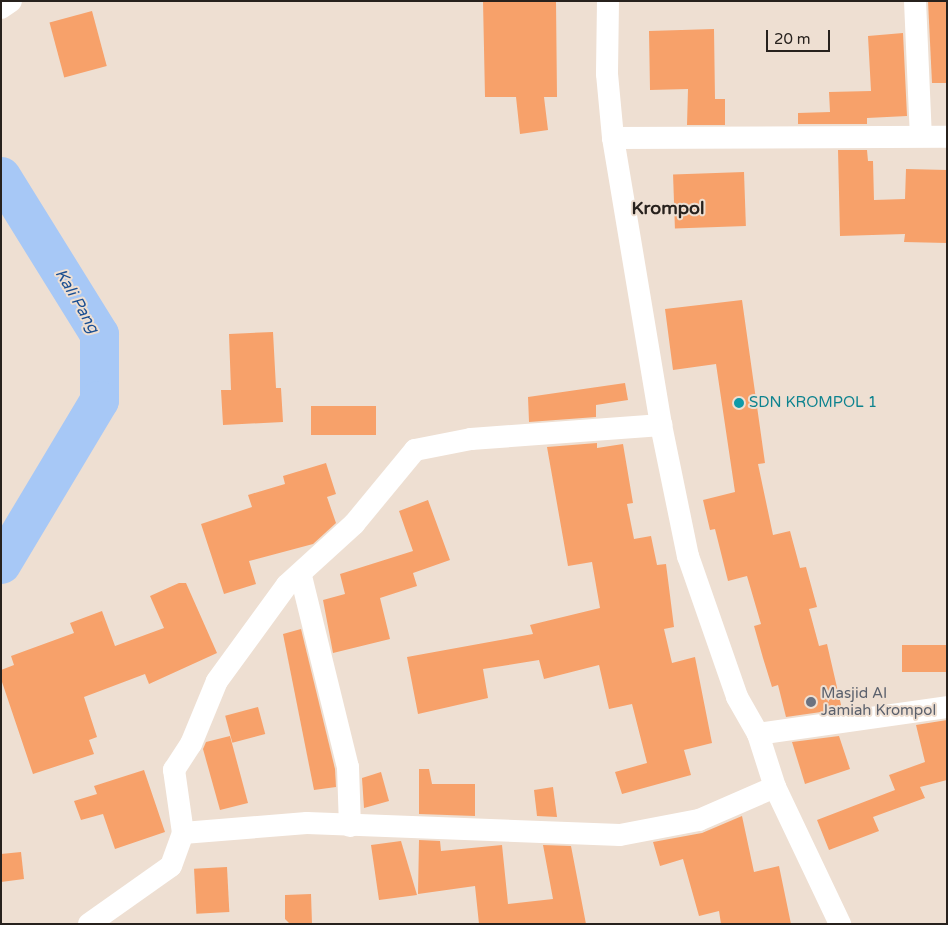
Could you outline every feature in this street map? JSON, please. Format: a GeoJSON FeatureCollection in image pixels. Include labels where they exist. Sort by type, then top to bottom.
{"type":"FeatureCollection","features":[{"type":"Feature","properties":{"kind":"street"},"geometry":{"type":"LineString","coordinates":[[1,8],[10,1]]}},
{"type":"Feature","properties":{"kind":"street"},"geometry":{"type":"LineString","coordinates":[[608,1],[607,74],[613,138],[660,425],[688,556],[737,697],[758,734],[775,787],[840,924]]}},
{"type":"Feature","properties":{"kind":"street"},"geometry":{"type":"LineString","coordinates":[[915,1],[921,136]]}},
{"type":"Feature","properties":{"kind":"street"},"geometry":{"type":"LineString","coordinates":[[613,138],[947,136]]}},
{"type":"Feature","properties":{"kind":"street"},"geometry":{"type":"LineString","coordinates":[[89,924],[171,866],[183,833],[174,770],[191,744],[217,681],[250,632],[287,585],[301,576],[307,565],[354,524],[415,450],[471,439],[660,425]]}},
{"type":"Feature","properties":{"kind":"street"},"geometry":{"type":"LineString","coordinates":[[301,576],[348,767],[350,826]]}},
{"type":"Feature","properties":{"kind":"street"},"geometry":{"type":"LineString","coordinates":[[758,734],[947,707]]}},
{"type":"Feature","properties":{"kind":"street"},"geometry":{"type":"LineString","coordinates":[[183,833],[307,823],[350,826],[500,827],[620,835],[699,820],[775,787]]}},
{"type":"Feature","properties":{"kind":"building"},"geometry":{"type":"Polygon","coordinates":[[[483,1],[556,1],[557,97],[544,97],[548,130],[520,134],[516,97],[485,97],[483,1]]]}},
{"type":"Feature","properties":{"kind":"building"},"geometry":{"type":"Polygon","coordinates":[[[928,1],[947,1],[947,83],[932,83],[928,1]]]}},
{"type":"Feature","properties":{"kind":"building"},"geometry":{"type":"Polygon","coordinates":[[[92,11],[107,66],[64,77],[49,22],[92,11]]]}},
{"type":"Feature","properties":{"kind":"building"},"geometry":{"type":"Polygon","coordinates":[[[714,29],[715,99],[725,99],[725,125],[687,125],[688,89],[650,90],[649,31],[714,29]]]}},
{"type":"Feature","properties":{"kind":"building"},"geometry":{"type":"Polygon","coordinates":[[[903,33],[907,116],[867,118],[867,124],[798,124],[798,113],[830,112],[829,92],[871,91],[868,36],[903,33]]]}},
{"type":"Feature","properties":{"kind":"building"},"geometry":{"type":"Polygon","coordinates":[[[838,150],[867,150],[868,161],[873,161],[874,200],[905,199],[906,169],[947,170],[947,243],[904,242],[905,234],[840,236],[838,150]]]}},
{"type":"Feature","properties":{"kind":"building"},"geometry":{"type":"Polygon","coordinates":[[[744,172],[746,226],[675,228],[673,174],[744,172]]]}},
{"type":"Feature","properties":{"kind":"building"},"geometry":{"type":"Polygon","coordinates":[[[742,300],[765,463],[758,464],[773,535],[790,531],[800,568],[806,567],[817,607],[809,609],[819,646],[827,644],[842,709],[786,717],[778,685],[772,687],[754,626],[761,624],[747,576],[728,581],[715,529],[710,530],[703,500],[735,492],[716,364],[673,370],[665,309],[742,300]]]}},
{"type":"Feature","properties":{"kind":"building"},"geometry":{"type":"Polygon","coordinates":[[[273,332],[276,388],[281,388],[283,422],[223,425],[221,390],[231,390],[229,334],[273,332]]]}},
{"type":"Feature","properties":{"kind":"building"},"geometry":{"type":"Polygon","coordinates":[[[625,383],[628,400],[596,405],[596,417],[529,422],[528,397],[625,383]]]}},
{"type":"Feature","properties":{"kind":"building"},"geometry":{"type":"Polygon","coordinates":[[[311,406],[376,406],[376,435],[311,435],[311,406]]]}},
{"type":"Feature","properties":{"kind":"building"},"geometry":{"type":"Polygon","coordinates":[[[597,443],[597,448],[623,444],[633,503],[627,504],[634,539],[651,536],[657,565],[666,564],[674,627],[664,629],[672,663],[695,657],[712,743],[684,750],[691,775],[622,794],[615,772],[647,763],[632,704],[609,709],[599,665],[544,679],[539,660],[483,669],[488,698],[418,714],[407,657],[533,634],[530,625],[600,608],[592,562],[568,566],[547,447],[597,443]]]}},
{"type":"Feature","properties":{"kind":"building"},"geometry":{"type":"Polygon","coordinates":[[[326,463],[336,494],[327,497],[336,523],[313,544],[249,561],[256,584],[224,594],[201,524],[252,507],[248,495],[285,484],[283,476],[326,463]]]}},
{"type":"Feature","properties":{"kind":"building"},"geometry":{"type":"Polygon","coordinates":[[[428,500],[450,560],[413,573],[417,586],[380,598],[390,639],[333,653],[323,600],[345,594],[340,574],[413,551],[399,511],[428,500]]]}},
{"type":"Feature","properties":{"kind":"building"},"geometry":{"type":"Polygon","coordinates":[[[179,583],[186,583],[217,653],[149,684],[145,674],[84,697],[97,737],[89,740],[94,754],[33,774],[1,679],[1,670],[14,665],[11,656],[74,633],[70,623],[102,611],[115,646],[164,628],[150,596],[179,583]]]}},
{"type":"Feature","properties":{"kind":"building"},"geometry":{"type":"Polygon","coordinates":[[[301,629],[335,769],[336,787],[314,790],[283,634],[301,629]]]}},
{"type":"Feature","properties":{"kind":"building"},"geometry":{"type":"Polygon","coordinates":[[[902,645],[947,645],[947,672],[902,672],[902,645]]]}},
{"type":"Feature","properties":{"kind":"building"},"geometry":{"type":"Polygon","coordinates":[[[258,707],[265,734],[232,743],[225,716],[258,707]]]}},
{"type":"Feature","properties":{"kind":"building"},"geometry":{"type":"Polygon","coordinates":[[[947,720],[947,780],[920,787],[925,798],[873,817],[879,831],[829,850],[817,820],[895,790],[889,775],[925,762],[916,725],[947,720]]]}},
{"type":"Feature","properties":{"kind":"building"},"geometry":{"type":"Polygon","coordinates":[[[230,736],[248,803],[220,810],[203,749],[206,742],[230,736]]]}},
{"type":"Feature","properties":{"kind":"building"},"geometry":{"type":"Polygon","coordinates":[[[839,736],[850,769],[805,784],[792,742],[839,736]]]}},
{"type":"Feature","properties":{"kind":"building"},"geometry":{"type":"Polygon","coordinates":[[[419,769],[429,769],[432,784],[475,784],[475,816],[419,814],[419,769]]]}},
{"type":"Feature","properties":{"kind":"building"},"geometry":{"type":"Polygon","coordinates":[[[144,770],[165,832],[115,849],[103,814],[81,820],[74,801],[97,794],[94,786],[144,770]]]}},
{"type":"Feature","properties":{"kind":"building"},"geometry":{"type":"Polygon","coordinates":[[[381,772],[389,801],[364,808],[362,778],[381,772]]]}},
{"type":"Feature","properties":{"kind":"building"},"geometry":{"type":"Polygon","coordinates":[[[553,787],[557,817],[537,816],[534,790],[553,787]]]}},
{"type":"Feature","properties":{"kind":"building"},"geometry":{"type":"Polygon","coordinates":[[[742,816],[754,872],[779,866],[791,924],[721,924],[719,911],[699,916],[683,859],[660,866],[653,842],[702,833],[742,816]]]}},
{"type":"Feature","properties":{"kind":"building"},"geometry":{"type":"Polygon","coordinates":[[[419,840],[440,841],[441,851],[502,845],[508,904],[553,899],[543,845],[571,846],[586,924],[479,924],[475,886],[418,894],[419,840]]]}},
{"type":"Feature","properties":{"kind":"building"},"geometry":{"type":"Polygon","coordinates":[[[401,841],[417,895],[379,900],[371,845],[401,841]]]}},
{"type":"Feature","properties":{"kind":"building"},"geometry":{"type":"Polygon","coordinates":[[[21,852],[24,879],[1,882],[1,854],[21,852]]]}},
{"type":"Feature","properties":{"kind":"building"},"geometry":{"type":"Polygon","coordinates":[[[227,867],[229,912],[196,914],[194,869],[227,867]]]}},
{"type":"Feature","properties":{"kind":"building"},"geometry":{"type":"Polygon","coordinates":[[[311,894],[312,924],[290,924],[285,919],[285,895],[311,894]]]}},
{"type":"Feature","properties":{"kind":"waterway","name":"Kali Pang"},"geometry":{"type":"LineString","coordinates":[[1,176],[99,334],[99,400],[1,564]]}},
{"type":"Feature","properties":{"kind":"place","name":"SDN KROMPOL 1"},"geometry":{"type":"Point","coordinates":[739,403]}},
{"type":"Feature","properties":{"kind":"place","name":"Masjid Al Jamiah Krompol"},"geometry":{"type":"Point","coordinates":[811,702]}},
{"type":"Feature","properties":{"kind":"district","name":"Krompol"},"geometry":{"type":"Point","coordinates":[668,208]}}]}
